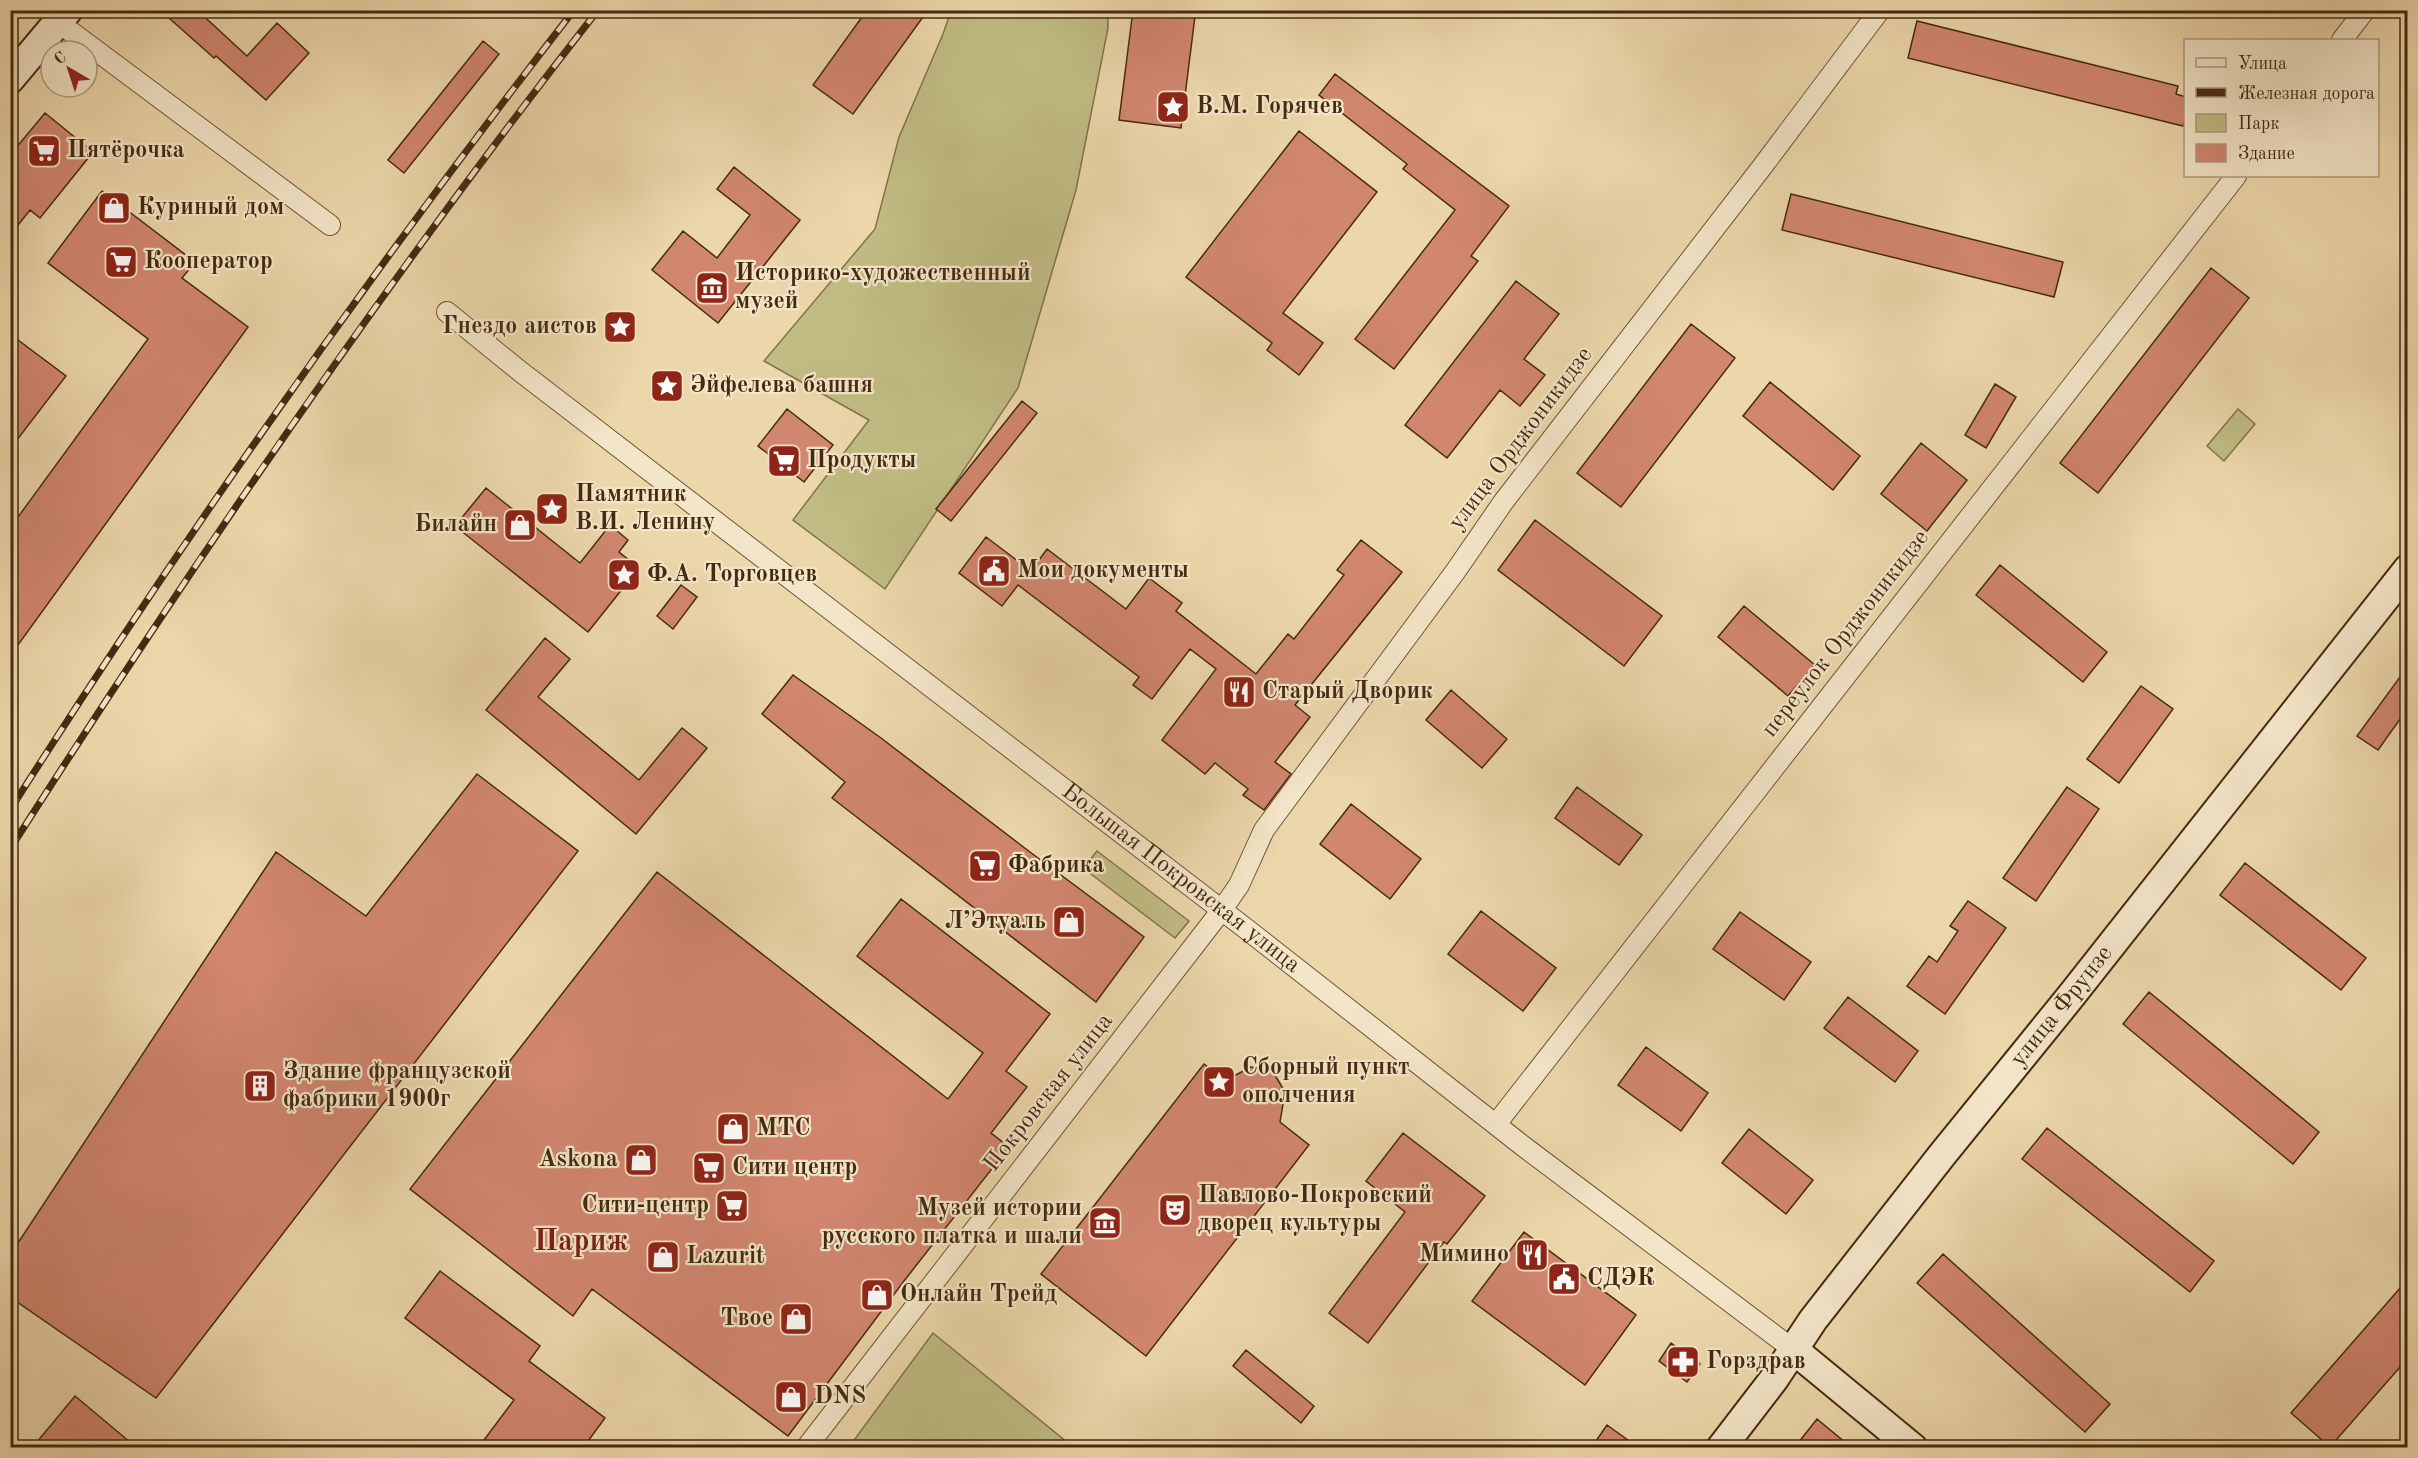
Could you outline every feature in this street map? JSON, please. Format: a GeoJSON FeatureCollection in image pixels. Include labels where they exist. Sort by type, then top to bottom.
{"type":"FeatureCollection","features":[{"type":"Feature","properties":{"kind":"main road"},"geometry":{"type":"LineString","coordinates":[[10,79],[57,14]]}},
{"type":"Feature","properties":{"kind":"main road","name":"улица Фрунзе"},"geometry":{"type":"LineString","coordinates":[[1721,1448],[1794,1350],[1813,1320],[2408,569]]}},
{"type":"Feature","properties":{"kind":"main road","name":"Большая Покровская улица"},"geometry":{"type":"LineString","coordinates":[[1794,1350],[1913,1448]]}},
{"type":"Feature","properties":{"kind":"street","name":"улица Орджоникидзе"},"geometry":{"type":"LineString","coordinates":[[1221,910],[1239,885],[1264,830],[1455,572],[1504,501],[1880,10]]}},
{"type":"Feature","properties":{"kind":"street"},"geometry":{"type":"LineString","coordinates":[[2343,39],[2365,10]]}},
{"type":"Feature","properties":{"kind":"street"},"geometry":{"type":"LineString","coordinates":[[57,14],[330,225]]}},
{"type":"Feature","properties":{"kind":"street","name":"переулок Орджоникидзе"},"geometry":{"type":"LineString","coordinates":[[1496,1124],[2235,177]]}},
{"type":"Feature","properties":{"kind":"street","name":"Большая Покровская улица"},"geometry":{"type":"LineString","coordinates":[[447,312],[521,372],[864,634],[1496,1124],[1794,1350]]}},
{"type":"Feature","properties":{"kind":"street","name":"Покровская улица"},"geometry":{"type":"LineString","coordinates":[[806,1448],[1221,910]]}},
{"type":"Feature","properties":{"kind":"green space"},"geometry":{"type":"Polygon","coordinates":[[[951,11],[1108,11],[1108,28],[1076,190],[1018,388],[885,589],[793,520],[869,420],[764,361],[875,229],[899,137],[951,11]]]}},
{"type":"Feature","properties":{"kind":"green space"},"geometry":{"type":"Polygon","coordinates":[[[2238,409],[2255,424],[2224,461],[2207,446],[2238,409]]]}},
{"type":"Feature","properties":{"kind":"green space"},"geometry":{"type":"Polygon","coordinates":[[[1097,851],[1189,921],[1175,938],[1083,868],[1097,851]]]}},
{"type":"Feature","properties":{"kind":"green space"},"geometry":{"type":"Polygon","coordinates":[[[933,1333],[1073,1447],[849,1447],[933,1333]]]}},
{"type":"Feature","properties":{"kind":"building"},"geometry":{"type":"Polygon","coordinates":[[[160,10],[197,10],[247,56],[277,23],[309,53],[266,100],[160,10]]]}},
{"type":"Feature","properties":{"kind":"building"},"geometry":{"type":"Polygon","coordinates":[[[867,10],[928,10],[853,114],[813,85],[867,10]]]}},
{"type":"Feature","properties":{"kind":"building"},"geometry":{"type":"Polygon","coordinates":[[[1133,10],[1195,16],[1181,128],[1119,120],[1133,10]]]}},
{"type":"Feature","properties":{"kind":"building"},"geometry":{"type":"Polygon","coordinates":[[[1917,21],[2178,86],[2176,94],[2184,96],[2184,122],[2183,126],[1908,58],[1917,21]]]}},
{"type":"Feature","properties":{"kind":"building"},"geometry":{"type":"Polygon","coordinates":[[[483,41],[499,54],[404,173],[388,160],[483,41]]]}},
{"type":"Feature","properties":{"kind":"building"},"geometry":{"type":"Polygon","coordinates":[[[1335,74],[1509,206],[1471,256],[1478,261],[1394,369],[1355,339],[1455,210],[1403,169],[1407,164],[1319,95],[1335,74]]]}},
{"type":"Feature","properties":{"kind":"building"},"geometry":{"type":"Polygon","coordinates":[[[45,113],[93,152],[40,218],[30,210],[10,235],[10,155],[45,113]]]}},
{"type":"Feature","properties":{"kind":"building"},"geometry":{"type":"Polygon","coordinates":[[[1299,131],[1377,192],[1283,313],[1323,343],[1299,375],[1267,350],[1272,343],[1186,277],[1299,131]]]}},
{"type":"Feature","properties":{"kind":"building"},"geometry":{"type":"Polygon","coordinates":[[[734,167],[800,220],[718,323],[652,270],[683,231],[717,258],[750,215],[717,189],[734,167]]]}},
{"type":"Feature","properties":{"kind":"building"},"geometry":{"type":"Polygon","coordinates":[[[102,191],[195,262],[182,278],[248,327],[10,656],[10,528],[148,339],[48,263],[102,191]]]}},
{"type":"Feature","properties":{"kind":"building"},"geometry":{"type":"Polygon","coordinates":[[[1791,194],[2063,262],[2054,297],[1782,230],[1791,194]]]}},
{"type":"Feature","properties":{"kind":"building"},"geometry":{"type":"Polygon","coordinates":[[[2211,268],[2249,298],[2098,493],[2060,463],[2211,268]]]}},
{"type":"Feature","properties":{"kind":"building"},"geometry":{"type":"Polygon","coordinates":[[[1516,281],[1559,314],[1524,359],[1545,375],[1520,406],[1500,390],[1447,458],[1405,425],[1516,281]]]}},
{"type":"Feature","properties":{"kind":"building"},"geometry":{"type":"Polygon","coordinates":[[[1691,324],[1735,358],[1621,507],[1577,473],[1691,324]]]}},
{"type":"Feature","properties":{"kind":"building"},"geometry":{"type":"Polygon","coordinates":[[[10,334],[66,376],[10,449],[10,334]]]}},
{"type":"Feature","properties":{"kind":"building"},"geometry":{"type":"Polygon","coordinates":[[[1770,382],[1860,456],[1833,490],[1743,416],[1770,382]]]}},
{"type":"Feature","properties":{"kind":"building"},"geometry":{"type":"Polygon","coordinates":[[[1995,384],[2016,397],[1986,448],[1965,435],[1995,384]]]}},
{"type":"Feature","properties":{"kind":"building"},"geometry":{"type":"Polygon","coordinates":[[[1022,401],[1037,413],[951,521],[936,509],[1022,401]]]}},
{"type":"Feature","properties":{"kind":"building"},"geometry":{"type":"Polygon","coordinates":[[[787,409],[833,445],[804,482],[758,446],[787,409]]]}},
{"type":"Feature","properties":{"kind":"building"},"geometry":{"type":"Polygon","coordinates":[[[1921,443],[1967,480],[1927,531],[1881,494],[1921,443]]]}},
{"type":"Feature","properties":{"kind":"building"},"geometry":{"type":"Polygon","coordinates":[[[486,488],[580,563],[610,525],[628,540],[619,552],[639,568],[588,632],[455,526],[486,488]]]}},
{"type":"Feature","properties":{"kind":"building"},"geometry":{"type":"Polygon","coordinates":[[[1535,520],[1662,616],[1624,666],[1498,570],[1535,520]]]}},
{"type":"Feature","properties":{"kind":"building"},"geometry":{"type":"Polygon","coordinates":[[[986,537],[1031,571],[1047,549],[1126,609],[1149,578],[1182,603],[1176,611],[1256,674],[1288,634],[1294,639],[1344,575],[1337,570],[1361,540],[1402,572],[1295,705],[1310,717],[1275,762],[1291,774],[1264,810],[1243,795],[1248,789],[1215,763],[1205,774],[1162,740],[1216,669],[1190,649],[1152,699],[1133,685],[1139,677],[1018,585],[1002,606],[959,573],[986,537]]]}},
{"type":"Feature","properties":{"kind":"building"},"geometry":{"type":"Polygon","coordinates":[[[2000,565],[2107,652],[2083,682],[1976,595],[2000,565]]]}},
{"type":"Feature","properties":{"kind":"building"},"geometry":{"type":"Polygon","coordinates":[[[681,585],[697,597],[673,629],[657,616],[681,585]]]}},
{"type":"Feature","properties":{"kind":"building"},"geometry":{"type":"Polygon","coordinates":[[[1744,606],[1815,665],[1788,696],[1718,637],[1744,606]]]}},
{"type":"Feature","properties":{"kind":"building"},"geometry":{"type":"Polygon","coordinates":[[[545,638],[570,659],[538,697],[639,780],[682,728],[707,748],[636,834],[486,710],[545,638]]]}},
{"type":"Feature","properties":{"kind":"building"},"geometry":{"type":"Polygon","coordinates":[[[2408,666],[2408,708],[2378,750],[2357,736],[2408,666]]]}},
{"type":"Feature","properties":{"kind":"building","name":"Фабрика"},"geometry":{"type":"Polygon","coordinates":[[[793,675],[881,738],[1144,937],[1096,1002],[832,798],[845,782],[762,714],[793,675]]]}},
{"type":"Feature","properties":{"kind":"building"},"geometry":{"type":"Polygon","coordinates":[[[2141,686],[2173,709],[2119,783],[2087,759],[2141,686]]]}},
{"type":"Feature","properties":{"kind":"building"},"geometry":{"type":"Polygon","coordinates":[[[1451,690],[1507,739],[1482,768],[1426,720],[1451,690]]]}},
{"type":"Feature","properties":{"kind":"building","name":"Здание французской фабрики 1900г"},"geometry":{"type":"Polygon","coordinates":[[[477,774],[578,851],[156,1398],[10,1297],[10,1255],[276,852],[366,916],[477,774]]]}},
{"type":"Feature","properties":{"kind":"building"},"geometry":{"type":"Polygon","coordinates":[[[1577,787],[1642,835],[1619,865],[1555,818],[1577,787]]]}},
{"type":"Feature","properties":{"kind":"building"},"geometry":{"type":"Polygon","coordinates":[[[2067,787],[2099,809],[2036,901],[2003,878],[2067,787]]]}},
{"type":"Feature","properties":{"kind":"building"},"geometry":{"type":"Polygon","coordinates":[[[1351,804],[1421,859],[1390,899],[1320,844],[1351,804]]]}},
{"type":"Feature","properties":{"kind":"building"},"geometry":{"type":"Polygon","coordinates":[[[2245,863],[2366,958],[2341,990],[2220,895],[2245,863]]]}},
{"type":"Feature","properties":{"kind":"building","name":"Сити центр"},"geometry":{"type":"Polygon","coordinates":[[[657,872],[948,1099],[983,1053],[857,956],[901,899],[1050,1014],[1006,1071],[1027,1087],[991,1133],[1009,1147],[904,1281],[788,1436],[592,1289],[573,1316],[410,1189],[657,872]]]}},
{"type":"Feature","properties":{"kind":"building"},"geometry":{"type":"Polygon","coordinates":[[[1968,901],[2006,928],[1945,1014],[1907,986],[1929,956],[1937,962],[1958,931],[1950,926],[1968,901]]]}},
{"type":"Feature","properties":{"kind":"building"},"geometry":{"type":"Polygon","coordinates":[[[1481,911],[1556,968],[1523,1011],[1448,954],[1481,911]]]}},
{"type":"Feature","properties":{"kind":"building"},"geometry":{"type":"Polygon","coordinates":[[[1740,912],[1811,962],[1784,1000],[1713,949],[1740,912]]]}},
{"type":"Feature","properties":{"kind":"building"},"geometry":{"type":"Polygon","coordinates":[[[2149,992],[2319,1132],[2293,1164],[2123,1024],[2149,992]]]}},
{"type":"Feature","properties":{"kind":"building"},"geometry":{"type":"Polygon","coordinates":[[[1848,997],[1918,1051],[1895,1082],[1824,1028],[1848,997]]]}},
{"type":"Feature","properties":{"kind":"building"},"geometry":{"type":"Polygon","coordinates":[[[1646,1047],[1708,1093],[1681,1131],[1618,1085],[1646,1047]]]}},
{"type":"Feature","properties":{"kind":"building","name":"Павлово-Покровский дворец культуры"},"geometry":{"type":"Polygon","coordinates":[[[1204,1064],[1226,1080],[1251,1067],[1272,1070],[1285,1092],[1280,1122],[1309,1145],[1146,1356],[1041,1274],[1204,1064]]]}},
{"type":"Feature","properties":{"kind":"building"},"geometry":{"type":"Polygon","coordinates":[[[2047,1128],[2214,1261],[2190,1292],[2022,1159],[2047,1128]]]}},
{"type":"Feature","properties":{"kind":"building"},"geometry":{"type":"Polygon","coordinates":[[[1749,1129],[1813,1180],[1786,1214],[1722,1163],[1749,1129]]]}},
{"type":"Feature","properties":{"kind":"building"},"geometry":{"type":"Polygon","coordinates":[[[1403,1133],[1485,1196],[1447,1244],[1444,1242],[1368,1343],[1329,1313],[1405,1212],[1366,1181],[1403,1133]]]}},
{"type":"Feature","properties":{"kind":"building"},"geometry":{"type":"Polygon","coordinates":[[[1524,1232],[1636,1315],[1585,1385],[1472,1301],[1524,1232]]]}},
{"type":"Feature","properties":{"kind":"building"},"geometry":{"type":"Polygon","coordinates":[[[1943,1254],[2110,1404],[2085,1432],[1917,1283],[1943,1254]]]}},
{"type":"Feature","properties":{"kind":"building"},"geometry":{"type":"Polygon","coordinates":[[[440,1271],[540,1346],[529,1361],[605,1418],[583,1448],[478,1448],[514,1400],[405,1318],[440,1271]]]}},
{"type":"Feature","properties":{"kind":"building"},"geometry":{"type":"Polygon","coordinates":[[[2408,1279],[2408,1358],[2330,1447],[2291,1413],[2408,1279]]]}},
{"type":"Feature","properties":{"kind":"building"},"geometry":{"type":"Polygon","coordinates":[[[1671,1343],[1700,1364],[1687,1382],[1659,1361],[1671,1343]]]}},
{"type":"Feature","properties":{"kind":"building"},"geometry":{"type":"Polygon","coordinates":[[[1246,1350],[1314,1406],[1301,1423],[1233,1366],[1246,1350]]]}},
{"type":"Feature","properties":{"kind":"building"},"geometry":{"type":"Polygon","coordinates":[[[75,1396],[137,1448],[32,1448],[75,1396]]]}},
{"type":"Feature","properties":{"kind":"building"},"geometry":{"type":"Polygon","coordinates":[[[1817,1419],[1852,1448],[1794,1448],[1817,1419]]]}},
{"type":"Feature","properties":{"kind":"building"},"geometry":{"type":"Polygon","coordinates":[[[1607,1425],[1639,1448],[1591,1448],[1607,1425]]]}},
{"type":"Feature","properties":{"kind":"railway"},"geometry":{"type":"LineString","coordinates":[[10,810],[144,605],[283,403],[426,205],[574,10]]}},
{"type":"Feature","properties":{"kind":"railway"},"geometry":{"type":"LineString","coordinates":[[10,849],[150,634],[294,422],[443,214],[598,10]]}},
{"type":"Feature","properties":{"kind":"place","name":"В.М. Горячев"},"geometry":{"type":"Point","coordinates":[1173,107]}},
{"type":"Feature","properties":{"kind":"place","name":"Пятёрочка"},"geometry":{"type":"Point","coordinates":[44,151]}},
{"type":"Feature","properties":{"kind":"place","name":"Куриный дом"},"geometry":{"type":"Point","coordinates":[114,208]}},
{"type":"Feature","properties":{"kind":"place","name":"Кооператор"},"geometry":{"type":"Point","coordinates":[121,262]}},
{"type":"Feature","properties":{"kind":"place","name":"Историко-художественный музей"},"geometry":{"type":"Point","coordinates":[712,288]}},
{"type":"Feature","properties":{"kind":"place","name":"Гнездо аистов"},"geometry":{"type":"Point","coordinates":[620,327]}},
{"type":"Feature","properties":{"kind":"place","name":"Эйфелева башня"},"geometry":{"type":"Point","coordinates":[667,386]}},
{"type":"Feature","properties":{"kind":"place","name":"Продукты"},"geometry":{"type":"Point","coordinates":[784,461]}},
{"type":"Feature","properties":{"kind":"place","name":"Памятник В.И. Ленину"},"geometry":{"type":"Point","coordinates":[552,509]}},
{"type":"Feature","properties":{"kind":"place","name":"Билайн"},"geometry":{"type":"Point","coordinates":[520,525]}},
{"type":"Feature","properties":{"kind":"place","name":"Мои документы"},"geometry":{"type":"Point","coordinates":[994,571]}},
{"type":"Feature","properties":{"kind":"place","name":"Ф.А. Торговцев"},"geometry":{"type":"Point","coordinates":[624,575]}},
{"type":"Feature","properties":{"kind":"place","name":"Старый Дворик"},"geometry":{"type":"Point","coordinates":[1239,692]}},
{"type":"Feature","properties":{"kind":"place","name":"Фабрика"},"geometry":{"type":"Point","coordinates":[985,866]}},
{"type":"Feature","properties":{"kind":"place","name":"Л’Этуаль"},"geometry":{"type":"Point","coordinates":[1069,922]}},
{"type":"Feature","properties":{"kind":"place","name":"Сборный пункт ополчения"},"geometry":{"type":"Point","coordinates":[1219,1082]}},
{"type":"Feature","properties":{"kind":"place","name":"Здание французской фабрики 1900г"},"geometry":{"type":"Point","coordinates":[260,1086]}},
{"type":"Feature","properties":{"kind":"place","name":"МТС"},"geometry":{"type":"Point","coordinates":[733,1129]}},
{"type":"Feature","properties":{"kind":"place","name":"Askona"},"geometry":{"type":"Point","coordinates":[641,1160]}},
{"type":"Feature","properties":{"kind":"place","name":"Сити центр"},"geometry":{"type":"Point","coordinates":[709,1168]}},
{"type":"Feature","properties":{"kind":"place","name":"Сити-центр"},"geometry":{"type":"Point","coordinates":[732,1206]}},
{"type":"Feature","properties":{"kind":"place","name":"Павлово-Покровский дворец культуры"},"geometry":{"type":"Point","coordinates":[1175,1210]}},
{"type":"Feature","properties":{"kind":"place","name":"Музей истории русского платка и шали"},"geometry":{"type":"Point","coordinates":[1105,1223]}},
{"type":"Feature","properties":{"kind":"place","name":"Мимино"},"geometry":{"type":"Point","coordinates":[1532,1255]}},
{"type":"Feature","properties":{"kind":"place","name":"Lazurit"},"geometry":{"type":"Point","coordinates":[663,1257]}},
{"type":"Feature","properties":{"kind":"place","name":"СДЭК"},"geometry":{"type":"Point","coordinates":[1564,1279]}},
{"type":"Feature","properties":{"kind":"place","name":"Онлайн Трейд"},"geometry":{"type":"Point","coordinates":[877,1295]}},
{"type":"Feature","properties":{"kind":"place","name":"Твое"},"geometry":{"type":"Point","coordinates":[796,1319]}},
{"type":"Feature","properties":{"kind":"place","name":"Горздрав"},"geometry":{"type":"Point","coordinates":[1683,1362]}},
{"type":"Feature","properties":{"kind":"place","name":"DNS"},"geometry":{"type":"Point","coordinates":[791,1397]}},
{"type":"Feature","properties":{"kind":"district","name":"Париж"},"geometry":{"type":"Point","coordinates":[581,1242]}}]}
